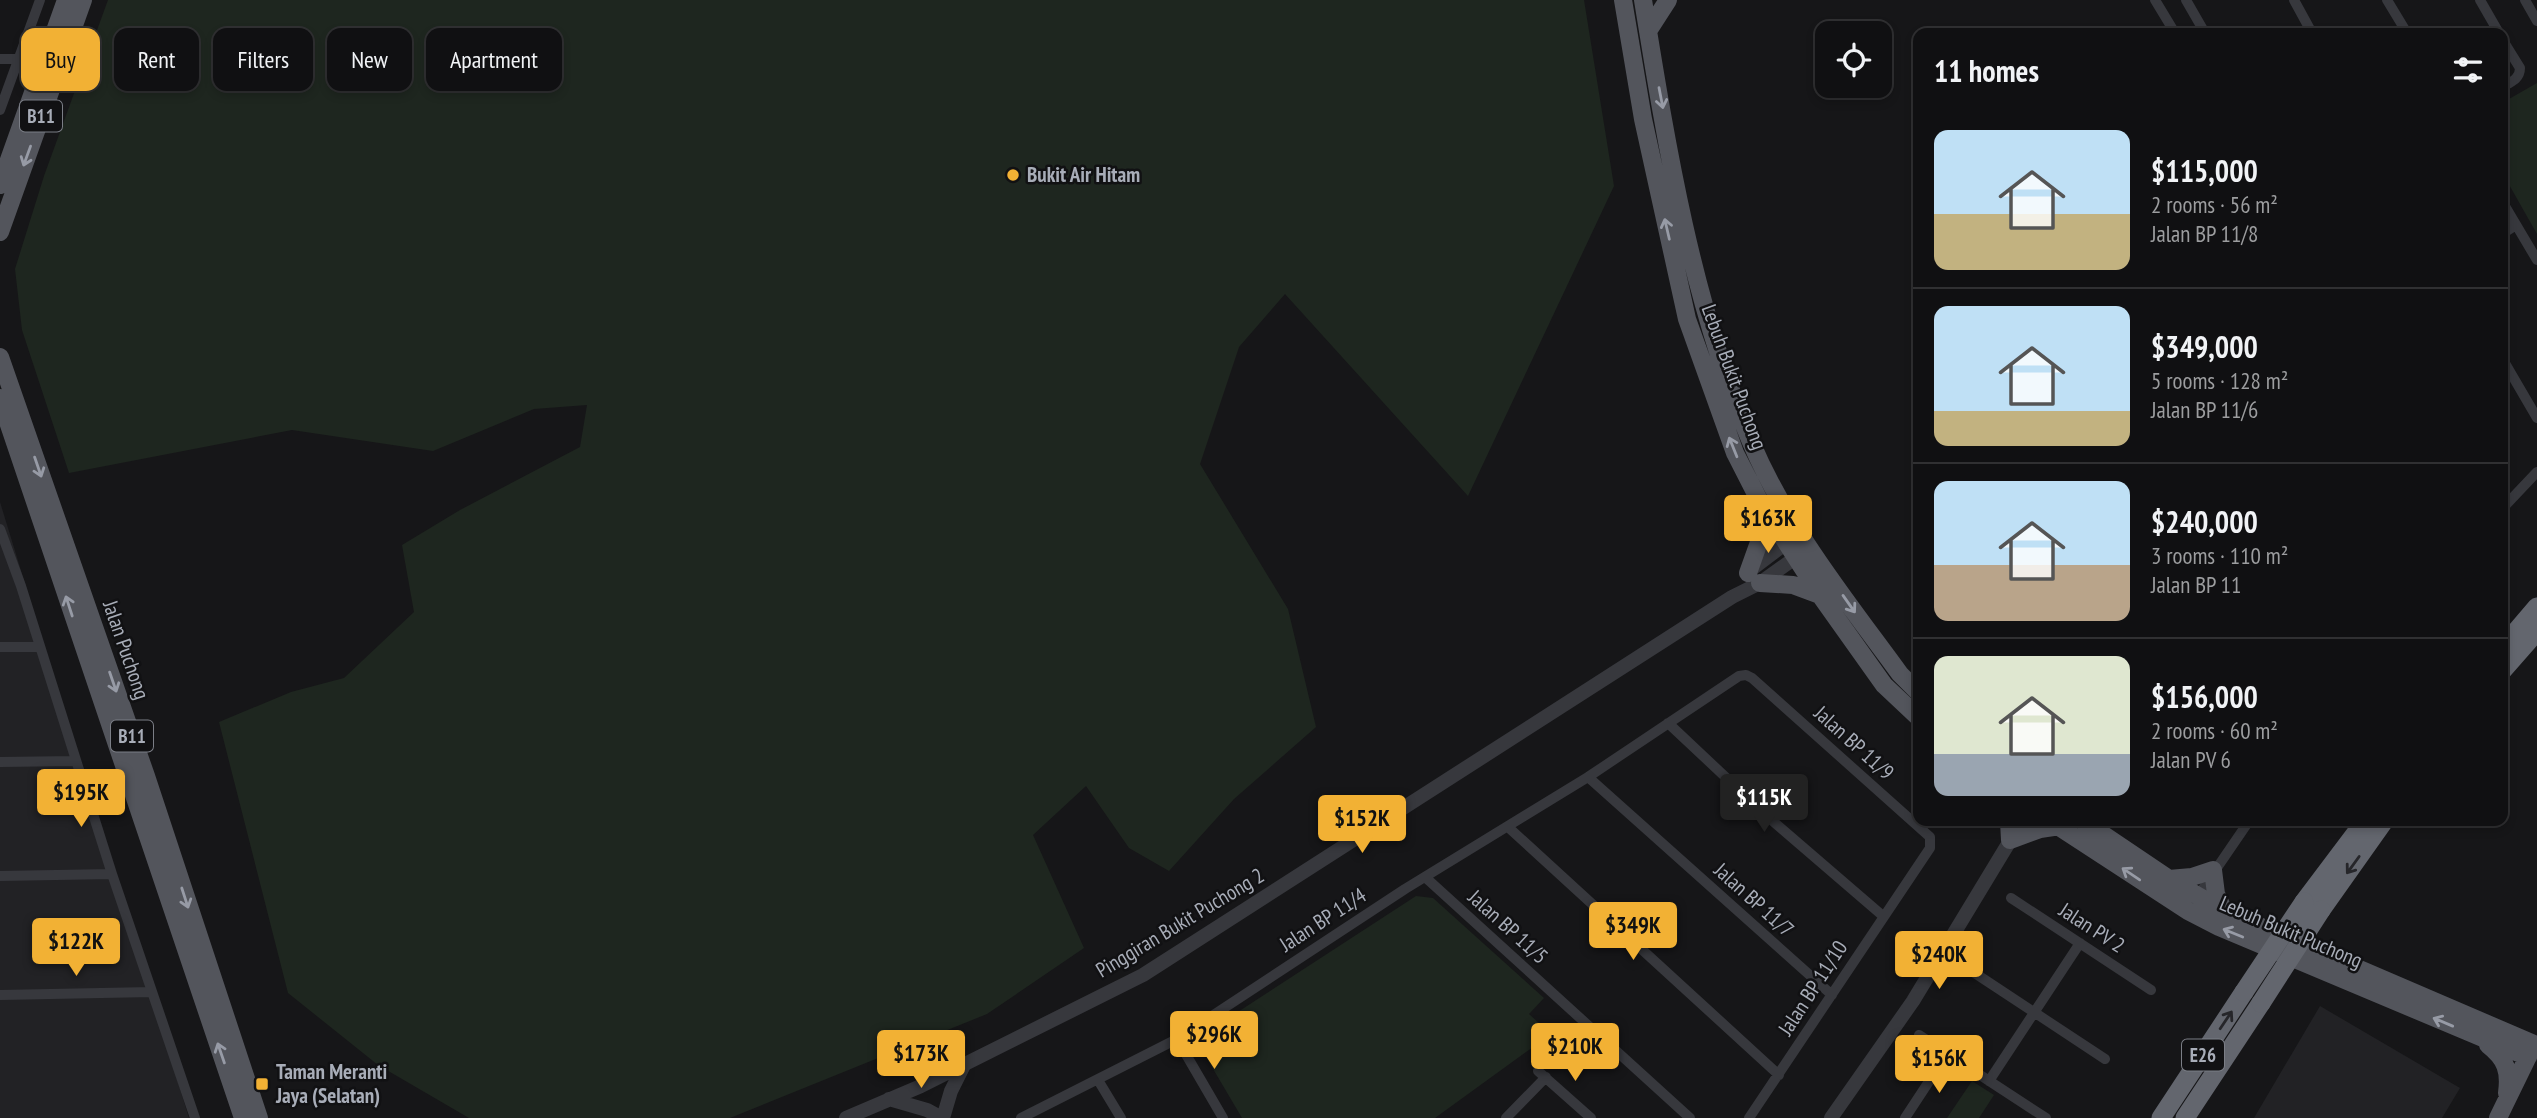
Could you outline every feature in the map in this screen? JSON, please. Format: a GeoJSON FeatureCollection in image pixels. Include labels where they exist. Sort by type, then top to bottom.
{"type":"FeatureCollection","features":[{"type":"Feature","properties":{"kind":"highway"},"geometry":{"type":"LineString","coordinates":[[2508,641],[2537,607]]}},
{"type":"Feature","properties":{"kind":"highway"},"geometry":{"type":"LineString","coordinates":[[2508,664],[2537,631]]}},
{"type":"Feature","properties":{"kind":"highway","name":"E26"},"geometry":{"type":"LineString","coordinates":[[2185,1118],[2261,1003],[2312,906],[2362,826]]}},
{"type":"Feature","properties":{"kind":"highway","name":"E26"},"geometry":{"type":"LineString","coordinates":[[2161,1118],[2245,992],[2312,906],[2381,826]]}},
{"type":"Feature","properties":{"kind":"main road","name":"B11"},"geometry":{"type":"LineString","coordinates":[[0,185],[65,0]]}},
{"type":"Feature","properties":{"kind":"main road","name":"B11"},"geometry":{"type":"LineString","coordinates":[[0,232],[83,0]]}},
{"type":"Feature","properties":{"kind":"main road","name":"Lebuh Bukit Puchong"},"geometry":{"type":"LineString","coordinates":[[1623,0],[1643,119],[1687,319],[1735,453],[1764,507],[1913,687]]}},
{"type":"Feature","properties":{"kind":"main road","name":"Lebuh Bukit Puchong"},"geometry":{"type":"LineString","coordinates":[[1643,0],[1676,182],[1705,310],[1752,443],[1821,595],[1884,685],[1913,713]]}},
{"type":"Feature","properties":{"kind":"main road"},"geometry":{"type":"LineString","coordinates":[[1648,31],[1668,0]]}},
{"type":"Feature","properties":{"kind":"main road","name":"Jalan Puchong"},"geometry":{"type":"LineString","coordinates":[[0,357],[146,776],[259,1118]]}},
{"type":"Feature","properties":{"kind":"main road","name":"Jalan Puchong"},"geometry":{"type":"LineString","coordinates":[[0,398],[243,1118]]}},
{"type":"Feature","properties":{"kind":"main road"},"geometry":{"type":"LineString","coordinates":[[1764,507],[1763,531],[1754,578],[1793,585],[1821,595]]}},
{"type":"Feature","properties":{"kind":"main road"},"geometry":{"type":"LineString","coordinates":[[2009,826],[2010,840],[2049,826]]}},
{"type":"Feature","properties":{"kind":"main road","name":"Lebuh Bukit Puchong"},"geometry":{"type":"LineString","coordinates":[[2058,826],[2192,904],[2224,911],[2531,1050]]}},
{"type":"Feature","properties":{"kind":"main road","name":"Lebuh Bukit Puchong"},"geometry":{"type":"LineString","coordinates":[[2090,826],[2169,879],[2192,904],[2220,927],[2474,1035],[2531,1050]]}},
{"type":"Feature","properties":{"kind":"main road"},"geometry":{"type":"LineString","coordinates":[[2169,879],[2192,877],[2213,870],[2216,894],[2224,911]]}},
{"type":"Feature","properties":{"kind":"main road"},"geometry":{"type":"LineString","coordinates":[[2474,1035],[2500,1054],[2507,1066],[2509,1077],[2502,1111]]}},
{"type":"Feature","properties":{"kind":"main road"},"geometry":{"type":"LineString","coordinates":[[2502,1111],[2531,1050]]}},
{"type":"Feature","properties":{"kind":"street"},"geometry":{"type":"LineString","coordinates":[[0,110],[40,0]]}},
{"type":"Feature","properties":{"kind":"street"},"geometry":{"type":"LineString","coordinates":[[2155,0],[2172,28]]}},
{"type":"Feature","properties":{"kind":"street"},"geometry":{"type":"LineString","coordinates":[[2186,0],[2202,28]]}},
{"type":"Feature","properties":{"kind":"street"},"geometry":{"type":"LineString","coordinates":[[2294,0],[2309,28]]}},
{"type":"Feature","properties":{"kind":"street"},"geometry":{"type":"LineString","coordinates":[[2387,0],[2404,28]]}},
{"type":"Feature","properties":{"kind":"street"},"geometry":{"type":"LineString","coordinates":[[2480,0],[2496,28]]}},
{"type":"Feature","properties":{"kind":"street"},"geometry":{"type":"LineString","coordinates":[[2525,0],[2537,21]]}},
{"type":"Feature","properties":{"kind":"street"},"geometry":{"type":"LineString","coordinates":[[2508,49],[2520,73],[2508,83]]}},
{"type":"Feature","properties":{"kind":"street"},"geometry":{"type":"LineString","coordinates":[[0,59],[19,59]]}},
{"type":"Feature","properties":{"kind":"street"},"geometry":{"type":"LineString","coordinates":[[2508,211],[2537,260]]}},
{"type":"Feature","properties":{"kind":"street"},"geometry":{"type":"LineString","coordinates":[[2508,230],[2516,225]]}},
{"type":"Feature","properties":{"kind":"street"},"geometry":{"type":"LineString","coordinates":[[2508,368],[2537,418]]}},
{"type":"Feature","properties":{"kind":"street"},"geometry":{"type":"LineString","coordinates":[[2508,503],[2537,472]]}},
{"type":"Feature","properties":{"kind":"street"},"geometry":{"type":"LineString","coordinates":[[0,531],[195,1118]]}},
{"type":"Feature","properties":{"kind":"street","name":"Pinggiran Bukit Puchong 2"},"geometry":{"type":"LineString","coordinates":[[846,1118],[921,1086],[1143,975],[1732,597],[1798,545]]}},
{"type":"Feature","properties":{"kind":"street"},"geometry":{"type":"LineString","coordinates":[[0,647],[40,647]]}},
{"type":"Feature","properties":{"kind":"street","name":"Jalan BP 11/4"},"geometry":{"type":"LineString","coordinates":[[1021,1118],[1177,1039],[1425,877],[1588,777],[1739,676],[1746,675]]}},
{"type":"Feature","properties":{"kind":"street","name":"Jalan BP 11/9"},"geometry":{"type":"LineString","coordinates":[[1746,675],[1913,822]]}},
{"type":"Feature","properties":{"kind":"street"},"geometry":{"type":"LineString","coordinates":[[1668,723],[1768,817],[1883,916]]}},
{"type":"Feature","properties":{"kind":"street"},"geometry":{"type":"LineString","coordinates":[[0,762],[76,761]]}},
{"type":"Feature","properties":{"kind":"street","name":"Jalan BP 11/7"},"geometry":{"type":"LineString","coordinates":[[1588,777],[1832,995]]}},
{"type":"Feature","properties":{"kind":"street","name":"Jalan BP 11/9"},"geometry":{"type":"LineString","coordinates":[[1918,826],[1930,837],[1932,843]]}},
{"type":"Feature","properties":{"kind":"street"},"geometry":{"type":"LineString","coordinates":[[1833,1117],[1913,1001],[2019,826]]}},
{"type":"Feature","properties":{"kind":"street"},"geometry":{"type":"LineString","coordinates":[[2192,904],[2245,826]]}},
{"type":"Feature","properties":{"kind":"street"},"geometry":{"type":"LineString","coordinates":[[1508,827],[1779,1075]]}},
{"type":"Feature","properties":{"kind":"street","name":"Jalan BP 11/10"},"geometry":{"type":"LineString","coordinates":[[1749,1118],[1932,843]]}},
{"type":"Feature","properties":{"kind":"street"},"geometry":{"type":"LineString","coordinates":[[0,876],[112,874]]}},
{"type":"Feature","properties":{"kind":"street","name":"Jalan BP 11/5"},"geometry":{"type":"LineString","coordinates":[[1425,877],[1690,1118]]}},
{"type":"Feature","properties":{"kind":"street","name":"Jalan PV 2"},"geometry":{"type":"LineString","coordinates":[[2011,898],[2151,990]]}},
{"type":"Feature","properties":{"kind":"street"},"geometry":{"type":"LineString","coordinates":[[1989,1081],[2080,943]]}},
{"type":"Feature","properties":{"kind":"street"},"geometry":{"type":"LineString","coordinates":[[1964,966],[2105,1059]]}},
{"type":"Feature","properties":{"kind":"street"},"geometry":{"type":"LineString","coordinates":[[0,995],[152,992]]}},
{"type":"Feature","properties":{"kind":"street"},"geometry":{"type":"LineString","coordinates":[[1919,1035],[1989,1081],[2028,1113],[2046,1118]]}},
{"type":"Feature","properties":{"kind":"street"},"geometry":{"type":"LineString","coordinates":[[1177,1039],[1223,1118]]}},
{"type":"Feature","properties":{"kind":"street"},"geometry":{"type":"LineString","coordinates":[[1905,1118],[1947,1054]]}},
{"type":"Feature","properties":{"kind":"street"},"geometry":{"type":"LineString","coordinates":[[940,1117],[964,1065]]}},
{"type":"Feature","properties":{"kind":"street"},"geometry":{"type":"LineString","coordinates":[[1506,1118],[1542,1074],[1591,1118]]}},
{"type":"Feature","properties":{"kind":"street"},"geometry":{"type":"LineString","coordinates":[[1098,1080],[1121,1118]]}},
{"type":"Feature","properties":{"kind":"street"},"geometry":{"type":"LineString","coordinates":[[921,1086],[940,1117]]}},
{"type":"Feature","properties":{"kind":"street"},"geometry":{"type":"LineString","coordinates":[[889,1100],[927,1110],[940,1117]]}},
{"type":"Feature","properties":{"kind":"shaded area"},"geometry":{"type":"Polygon","coordinates":[[[108,0],[1584,0],[1614,186],[1468,496],[1285,294],[1239,347],[1200,464],[1288,609],[1316,727],[1234,799],[1169,871],[1129,848],[1086,786],[1033,835],[1084,948],[987,1014],[730,1118],[469,1118],[378,1065],[288,993],[219,722],[291,692],[344,678],[414,612],[402,545],[460,510],[580,447],[587,405],[534,409],[433,451],[292,430],[69,473],[22,330],[15,269],[44,176],[75,91],[100,91],[100,28],[98,28],[108,0]]]}},
{"type":"Feature","properties":{"kind":"shaded area"},"geometry":{"type":"Polygon","coordinates":[[[2537,83],[2537,234],[2508,183],[2508,100],[2537,83]]]}},
{"type":"Feature","properties":{"kind":"shaded area"},"geometry":{"type":"Polygon","coordinates":[[[0,502],[189,1118],[0,1118],[0,502]]]}},
{"type":"Feature","properties":{"kind":"shaded area"},"geometry":{"type":"Polygon","coordinates":[[[1416,896],[1433,898],[1544,998],[1529,1014],[1551,1034],[1435,1118],[1242,1118],[1199,1045],[1201,1036],[1416,896]]]}},
{"type":"Feature","properties":{"kind":"shaded area"},"geometry":{"type":"Polygon","coordinates":[[[2320,1006],[2460,1088],[2442,1118],[2254,1118],[2320,1006]]]}},
{"type":"Feature","properties":{"kind":"shaded area"},"geometry":{"type":"Polygon","coordinates":[[[1972,1081],[1994,1095],[1979,1118],[1947,1118],[1972,1081]]]}},
{"type":"Feature","properties":{"kind":"place","name":"Bukit Air Hitam"},"geometry":{"type":"Point","coordinates":[1013,175]}},
{"type":"Feature","properties":{"kind":"place","name":"Taman Meranti Jaya (Selatan)"},"geometry":{"type":"Point","coordinates":[262,1084]}}]}
